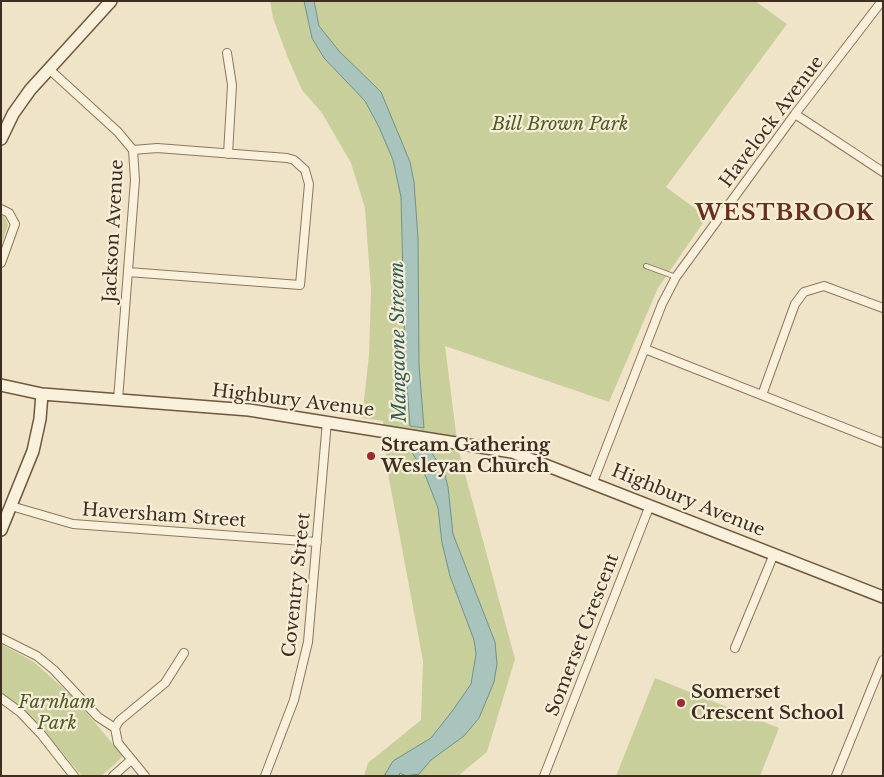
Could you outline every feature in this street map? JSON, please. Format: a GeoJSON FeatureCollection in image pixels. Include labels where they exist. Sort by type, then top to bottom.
{"type":"FeatureCollection","features":[{"type":"Feature","properties":{"kind":"street"},"geometry":{"type":"LineString","coordinates":[[1,140],[7,124],[20,104],[111,1]]}},
{"type":"Feature","properties":{"kind":"street","name":"Havelock Avenue"},"geometry":{"type":"LineString","coordinates":[[593,482],[645,349],[676,277],[795,114],[882,1]]}},
{"type":"Feature","properties":{"kind":"street"},"geometry":{"type":"LineString","coordinates":[[227,53],[232,85],[228,154]]}},
{"type":"Feature","properties":{"kind":"street","name":"Jackson Avenue"},"geometry":{"type":"LineString","coordinates":[[49,69],[118,132],[133,150],[135,180],[118,400]]}},
{"type":"Feature","properties":{"kind":"street"},"geometry":{"type":"LineString","coordinates":[[795,114],[883,172]]}},
{"type":"Feature","properties":{"kind":"street"},"geometry":{"type":"LineString","coordinates":[[128,272],[300,285],[309,184],[305,170],[294,160],[287,158],[157,148],[133,150]]}},
{"type":"Feature","properties":{"kind":"street"},"geometry":{"type":"LineString","coordinates":[[1,210],[9,213],[15,224],[1,263]]}},
{"type":"Feature","properties":{"kind":"street"},"geometry":{"type":"LineString","coordinates":[[762,394],[795,304],[804,292],[824,286],[883,308]]}},
{"type":"Feature","properties":{"kind":"street"},"geometry":{"type":"LineString","coordinates":[[645,349],[883,443]]}},
{"type":"Feature","properties":{"kind":"street","name":"Highbury Avenue"},"geometry":{"type":"LineString","coordinates":[[1,385],[42,394],[249,410],[403,433],[512,452],[593,482],[883,597]]}},
{"type":"Feature","properties":{"kind":"street"},"geometry":{"type":"LineString","coordinates":[[1,530],[38,436],[42,394]]}},
{"type":"Feature","properties":{"kind":"street","name":"Coventry Street"},"geometry":{"type":"LineString","coordinates":[[264,776],[294,700],[304,662],[311,621],[327,421]]}},
{"type":"Feature","properties":{"kind":"street","name":"Somerset Crescent"},"geometry":{"type":"LineString","coordinates":[[544,776],[650,505]]}},
{"type":"Feature","properties":{"kind":"street","name":"Haversham Street"},"geometry":{"type":"LineString","coordinates":[[11,506],[73,524],[318,542]]}},
{"type":"Feature","properties":{"kind":"street"},"geometry":{"type":"LineString","coordinates":[[735,648],[774,554]]}},
{"type":"Feature","properties":{"kind":"street"},"geometry":{"type":"LineString","coordinates":[[1,638],[43,660],[98,718],[115,728]]}},
{"type":"Feature","properties":{"kind":"street"},"geometry":{"type":"LineString","coordinates":[[145,776],[118,743],[115,728],[119,721],[165,683],[184,653]]}},
{"type":"Feature","properties":{"kind":"street"},"geometry":{"type":"LineString","coordinates":[[836,776],[883,660]]}},
{"type":"Feature","properties":{"kind":"street"},"geometry":{"type":"LineString","coordinates":[[1,698],[20,712],[41,734],[74,776]]}},
{"type":"Feature","properties":{"kind":"street"},"geometry":{"type":"LineString","coordinates":[[113,776],[131,760]]}},
{"type":"Feature","properties":{"kind":"lane"},"geometry":{"type":"LineString","coordinates":[[646,266],[676,277]]}},
{"type":"Feature","properties":{"kind":"green space","name":"Bill Brown Park"},"geometry":{"type":"Polygon","coordinates":[[[270,1],[755,1],[787,24],[666,187],[707,217],[658,288],[609,402],[445,346],[458,448],[515,659],[487,752],[458,776],[364,776],[368,763],[421,720],[423,661],[387,468],[383,421],[362,418],[369,355],[371,291],[365,208],[351,163],[322,113],[302,90],[273,18],[270,1]]]}},
{"type":"Feature","properties":{"kind":"green space"},"geometry":{"type":"Polygon","coordinates":[[[1,215],[5,217],[8,225],[1,246],[1,215]]]}},
{"type":"Feature","properties":{"kind":"green space","name":"Farnham Park"},"geometry":{"type":"Polygon","coordinates":[[[1,644],[34,662],[74,698],[123,756],[101,776],[82,776],[32,717],[13,702],[1,697],[1,644]]]}},
{"type":"Feature","properties":{"kind":"green space","name":"Somerset Crescent School"},"geometry":{"type":"Polygon","coordinates":[[[655,678],[779,728],[760,776],[616,776],[655,678]]]}},
{"type":"Feature","properties":{"kind":"water"},"geometry":{"type":"Polygon","coordinates":[[[304,1],[314,1],[319,26],[339,51],[381,92],[410,162],[414,182],[418,238],[419,365],[424,428],[410,426],[405,358],[401,197],[393,160],[379,127],[365,101],[324,58],[312,38],[304,1]]]}},
{"type":"Feature","properties":{"kind":"water"},"geometry":{"type":"Polygon","coordinates":[[[408,445],[427,446],[444,471],[448,487],[453,534],[495,642],[497,664],[494,682],[479,718],[464,736],[431,760],[419,774],[406,776],[400,773],[399,776],[384,776],[393,761],[431,738],[453,710],[471,684],[476,654],[474,640],[450,576],[442,543],[438,508],[426,477],[408,445]]]}},
{"type":"Feature","properties":{"kind":"place","name":"Stream Gathering Wesleyan Church"},"geometry":{"type":"Point","coordinates":[371,456]}},
{"type":"Feature","properties":{"kind":"place","name":"Somerset Crescent School"},"geometry":{"type":"Point","coordinates":[681,703]}},
{"type":"Feature","properties":{"kind":"district","name":"WESTBROOK"},"geometry":{"type":"Point","coordinates":[785,214]}},
{"type":"Feature","properties":{"kind":"water label","name":"Mangaone Stream"},"geometry":{"type":"Point","coordinates":[399,342]}}]}
